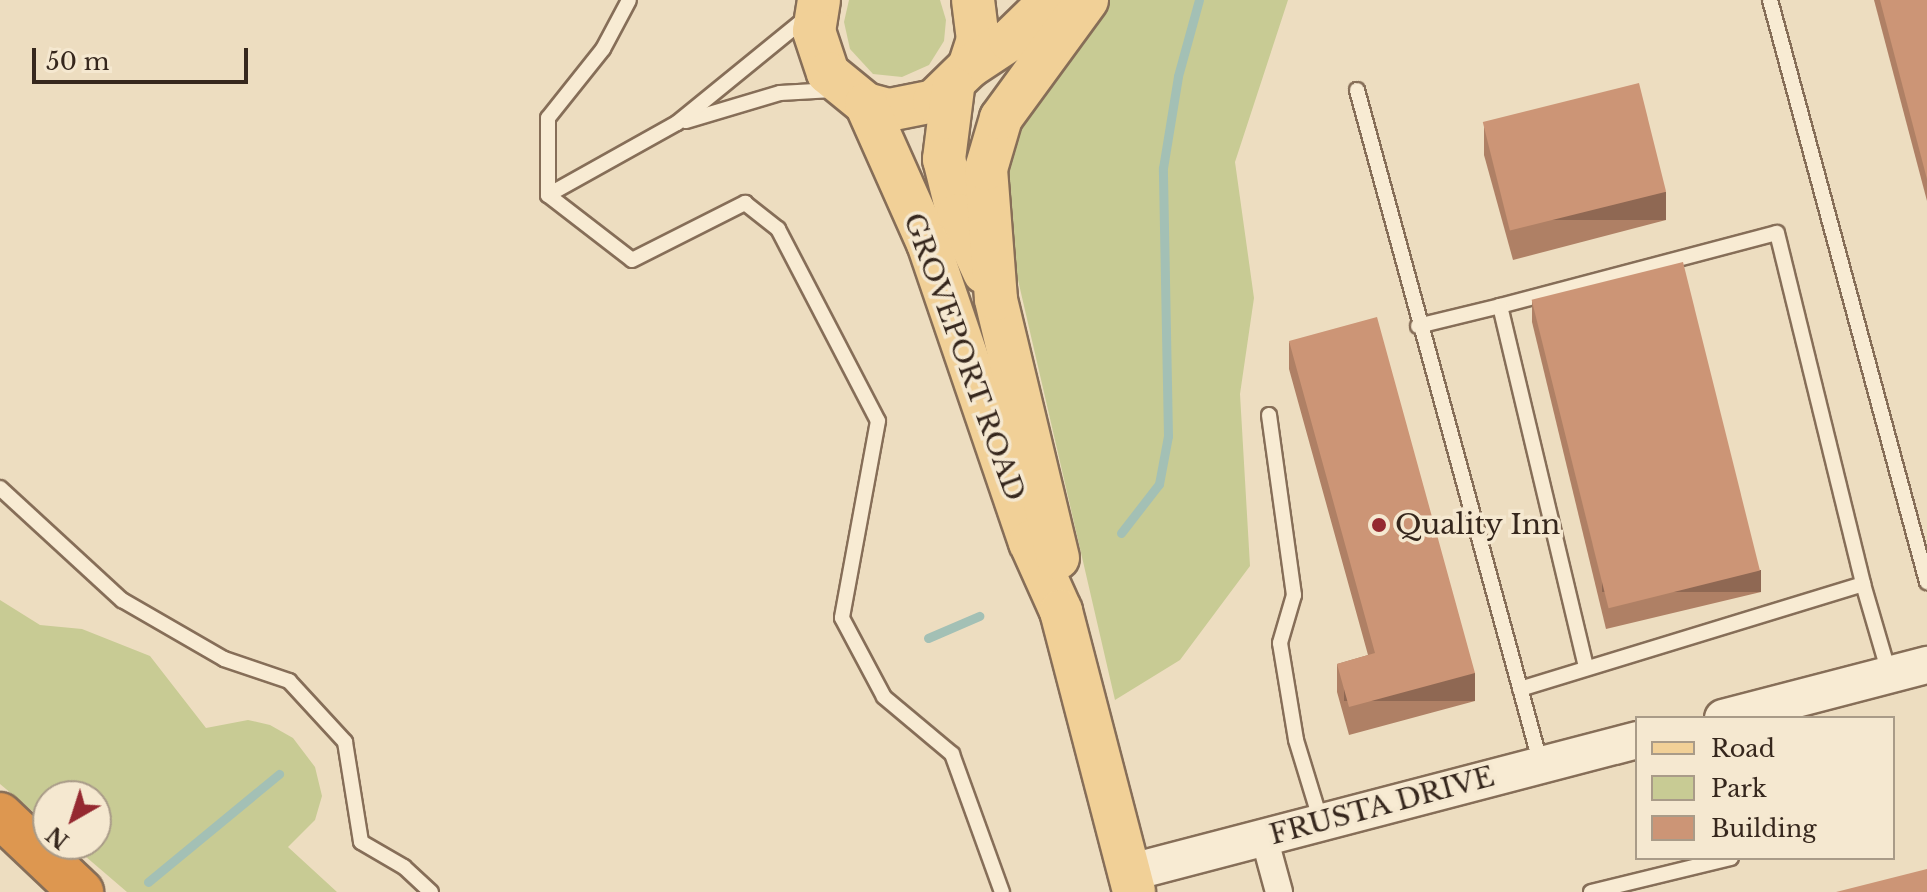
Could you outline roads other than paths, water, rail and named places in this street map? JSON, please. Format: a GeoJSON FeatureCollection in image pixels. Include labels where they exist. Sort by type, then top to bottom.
{"type":"FeatureCollection","features":[{"type":"Feature","properties":{"kind":"highway"},"geometry":{"type":"LineString","coordinates":[[0,815],[81,892]]}},
{"type":"Feature","properties":{"kind":"main road","name":"GROVEPORT ROAD"},"geometry":{"type":"LineString","coordinates":[[973,0],[978,40],[961,78],[944,159],[949,188],[996,299],[1057,537],[1061,611]]}},
{"type":"Feature","properties":{"kind":"main road"},"geometry":{"type":"LineString","coordinates":[[854,97],[912,108],[961,78],[1010,40],[1051,0]]}},
{"type":"Feature","properties":{"kind":"main road","name":"GROVEPORT ROAD"},"geometry":{"type":"LineString","coordinates":[[996,299],[986,169],[992,137],[1087,0]]}},
{"type":"Feature","properties":{"kind":"main road","name":"GROVEPORT ROAD"},"geometry":{"type":"LineString","coordinates":[[818,4],[818,53],[854,97],[928,243],[1030,542],[1061,611],[1131,882]]}},
{"type":"Feature","properties":{"kind":"street"},"geometry":{"type":"LineString","coordinates":[[1731,716],[1927,665]]}},
{"type":"Feature","properties":{"kind":"street","name":"FRUSTA DRIVE"},"geometry":{"type":"LineString","coordinates":[[1131,882],[1264,837],[1635,741]]}},
{"type":"Feature","properties":{"kind":"street"},"geometry":{"type":"LineString","coordinates":[[1264,837],[1279,892]]}},
{"type":"Feature","properties":{"kind":"lane"},"geometry":{"type":"LineString","coordinates":[[548,195],[548,118],[603,49],[629,0]]}},
{"type":"Feature","properties":{"kind":"lane"},"geometry":{"type":"LineString","coordinates":[[1770,0],[1927,582]]}},
{"type":"Feature","properties":{"kind":"lane"},"geometry":{"type":"LineString","coordinates":[[548,195],[677,123],[818,4]]}},
{"type":"Feature","properties":{"kind":"lane"},"geometry":{"type":"LineString","coordinates":[[1357,90],[1418,326],[1542,765]]}},
{"type":"Feature","properties":{"kind":"lane"},"geometry":{"type":"LineString","coordinates":[[677,123],[780,93],[854,97]]}},
{"type":"Feature","properties":{"kind":"lane"},"geometry":{"type":"LineString","coordinates":[[548,195],[632,260],[745,203],[778,229],[878,421],[842,618],[884,697],[952,754],[1002,892]]}},
{"type":"Feature","properties":{"kind":"lane"},"geometry":{"type":"LineString","coordinates":[[1418,326],[1777,233],[1863,584],[1889,675]]}},
{"type":"Feature","properties":{"kind":"lane"},"geometry":{"type":"LineString","coordinates":[[1500,306],[1586,668]]}},
{"type":"Feature","properties":{"kind":"lane"},"geometry":{"type":"LineString","coordinates":[[1269,415],[1294,595],[1280,643],[1296,740],[1321,822]]}},
{"type":"Feature","properties":{"kind":"lane"},"geometry":{"type":"LineString","coordinates":[[0,488],[122,600],[224,659],[289,681],[345,742],[361,842],[404,867],[431,892]]}},
{"type":"Feature","properties":{"kind":"lane"},"geometry":{"type":"LineString","coordinates":[[1520,689],[1863,584]]}},
{"type":"Feature","properties":{"kind":"lane"},"geometry":{"type":"LineString","coordinates":[[1591,892],[1723,860]]}},
{"type":"Feature","properties":{"kind":"waterway"},"geometry":{"type":"LineString","coordinates":[[1121,533],[1159,484],[1168,436],[1163,168],[1178,76],[1199,0]]}},
{"type":"Feature","properties":{"kind":"waterway"},"geometry":{"type":"LineString","coordinates":[[928,638],[979,616]]}},
{"type":"Feature","properties":{"kind":"waterway"},"geometry":{"type":"LineString","coordinates":[[148,882],[279,774]]}},
{"type":"Feature","properties":{"kind":"place","name":"Quality Inn"},"geometry":{"type":"Point","coordinates":[1379,525]}}]}
